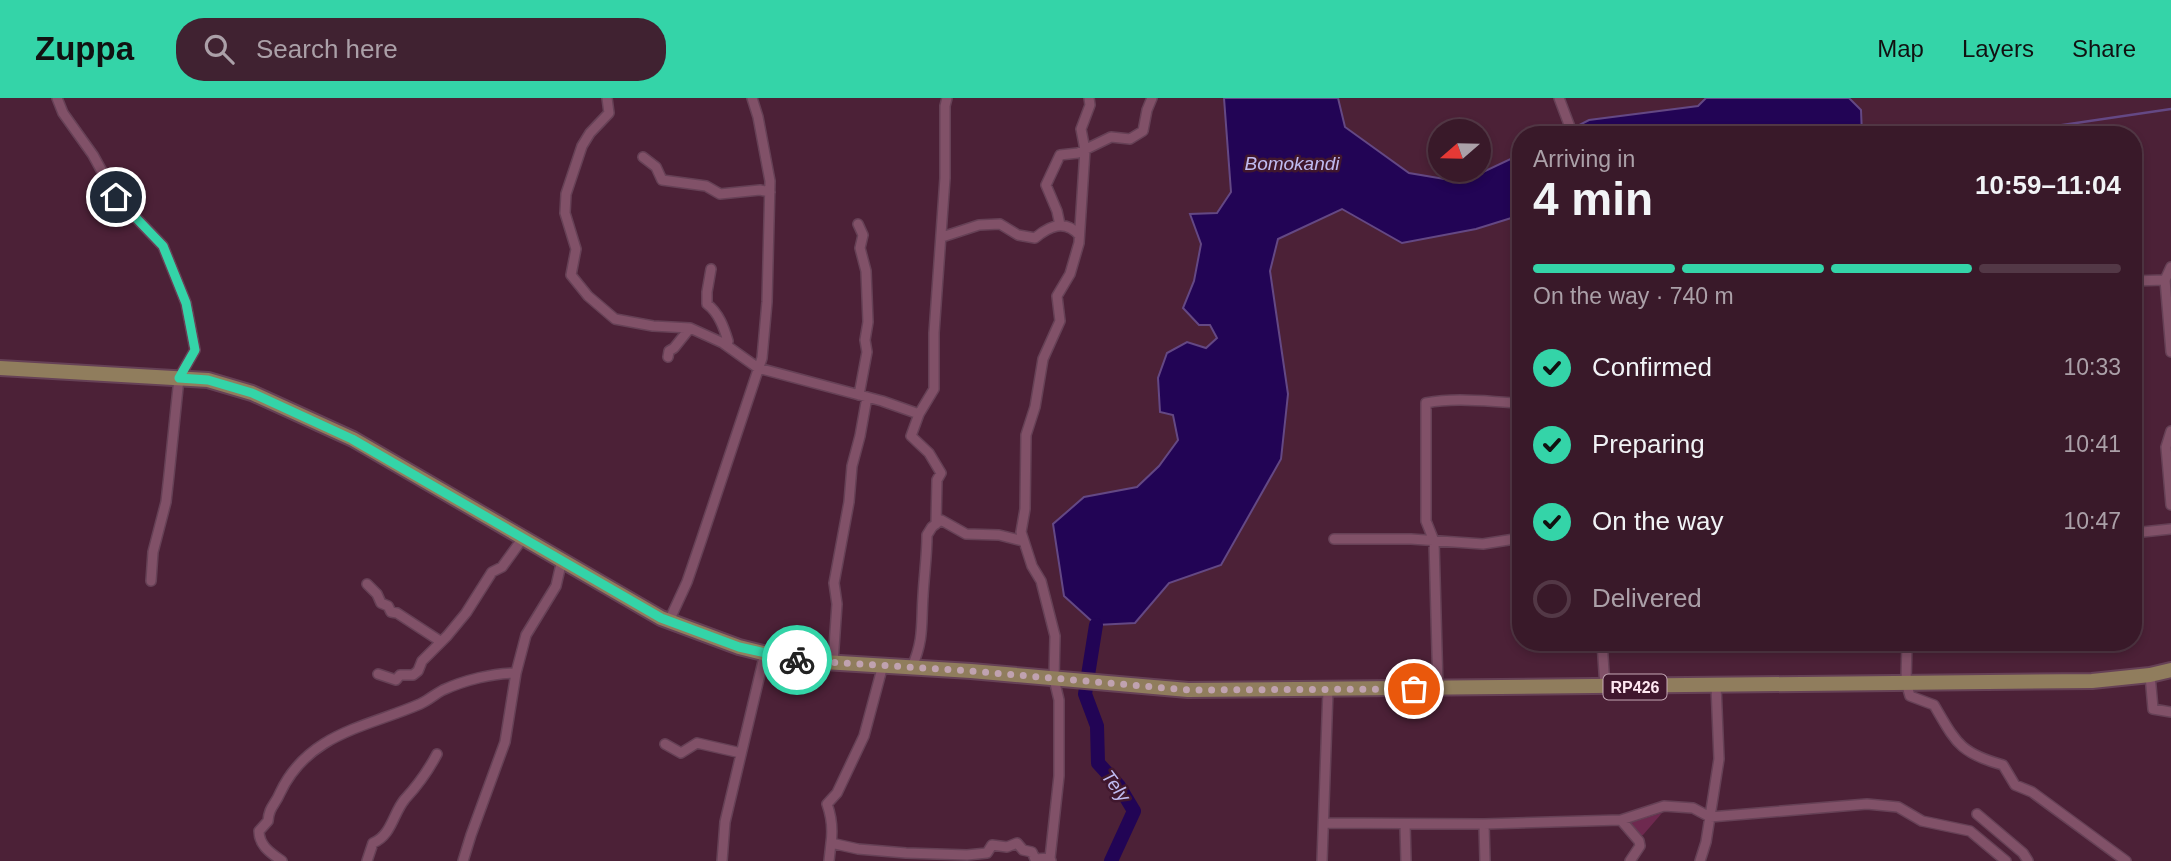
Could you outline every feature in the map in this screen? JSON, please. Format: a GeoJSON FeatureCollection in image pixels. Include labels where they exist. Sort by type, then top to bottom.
{"type":"FeatureCollection","features":[{"type":"Feature","properties":{"kind":"main road","name":"RP426"},"geometry":{"type":"LineString","coordinates":[[0,368],[208,380],[252,393],[352,439],[669,621],[739,647],[791,660],[912,667],[1188,690],[2092,681],[2171,670]]}},
{"type":"Feature","properties":{"kind":"street"},"geometry":{"type":"LineString","coordinates":[[57,98],[63,113],[93,155],[116,197],[163,246],[186,303],[195,350],[179,378],[166,502],[153,552],[150,581]]}},
{"type":"Feature","properties":{"kind":"street"},"geometry":{"type":"LineString","coordinates":[[607,98],[609,113],[582,146],[566,194],[565,212],[576,249],[571,275],[588,296],[615,319],[653,327],[690,328],[723,343],[758,369],[863,396],[919,414]]}},
{"type":"Feature","properties":{"kind":"street"},"geometry":{"type":"LineString","coordinates":[[669,621],[698,551],[762,358],[770,181],[752,98]]}},
{"type":"Feature","properties":{"kind":"street"},"geometry":{"type":"LineString","coordinates":[[936,524],[937,480],[940,473],[929,453],[911,436],[919,414],[934,389],[934,334],[942,237],[947,98]]}},
{"type":"Feature","properties":{"kind":"street"},"geometry":{"type":"LineString","coordinates":[[831,844],[858,849],[967,855],[987,853],[992,845],[1007,847],[1017,844],[1023,850],[1032,852],[1035,859],[1050,860],[1059,776],[1061,680],[1055,636],[1041,581],[1032,566],[1021,532],[1025,509],[1026,435],[1035,407],[1043,359],[1060,321],[1057,296],[1070,274],[1079,235],[1085,150],[1081,129],[1090,106],[1088,98]]}},
{"type":"Feature","properties":{"kind":"street"},"geometry":{"type":"LineString","coordinates":[[1060,225],[1046,185],[1060,155],[1085,150],[1111,137],[1130,139],[1143,131],[1152,98]]}},
{"type":"Feature","properties":{"kind":"street"},"geometry":{"type":"LineString","coordinates":[[1559,98],[1570,126]]}},
{"type":"Feature","properties":{"kind":"street"},"geometry":{"type":"LineString","coordinates":[[643,156],[656,167],[662,180],[706,186],[720,194],[760,190],[770,192]]}},
{"type":"Feature","properties":{"kind":"street"},"geometry":{"type":"LineString","coordinates":[[717,184],[720,194]]}},
{"type":"Feature","properties":{"kind":"street"},"geometry":{"type":"LineString","coordinates":[[833,662],[837,604],[834,583],[849,502],[852,466],[860,436],[867,352],[866,271],[860,248],[863,235],[858,223]]}},
{"type":"Feature","properties":{"kind":"street"},"geometry":{"type":"LineString","coordinates":[[942,237],[979,225],[1000,225],[1017,236],[1035,238],[1045,230],[1060,225],[1073,228],[1079,235]]}},
{"type":"Feature","properties":{"kind":"street"},"geometry":{"type":"LineString","coordinates":[[2171,267],[2165,280],[2171,352]]}},
{"type":"Feature","properties":{"kind":"street"},"geometry":{"type":"LineString","coordinates":[[711,269],[706,298],[707,304],[714,309],[725,331],[728,341],[723,343]]}},
{"type":"Feature","properties":{"kind":"street"},"geometry":{"type":"LineString","coordinates":[[2142,281],[2165,280]]}},
{"type":"Feature","properties":{"kind":"street"},"geometry":{"type":"LineString","coordinates":[[668,357],[669,351],[690,328]]}},
{"type":"Feature","properties":{"kind":"street"},"geometry":{"type":"LineString","coordinates":[[1438,689],[1434,541],[1426,520],[1426,403],[1464,400],[1512,403]]}},
{"type":"Feature","properties":{"kind":"street"},"geometry":{"type":"LineString","coordinates":[[2171,430],[2166,447],[2171,505]]}},
{"type":"Feature","properties":{"kind":"street"},"geometry":{"type":"LineString","coordinates":[[912,667],[923,633],[927,535],[936,524],[941,520],[965,534],[999,535],[1023,541]]}},
{"type":"Feature","properties":{"kind":"street"},"geometry":{"type":"LineString","coordinates":[[2142,532],[2171,529]]}},
{"type":"Feature","properties":{"kind":"street"},"geometry":{"type":"LineString","coordinates":[[378,674],[396,680],[405,674],[413,675],[418,671],[422,660],[447,636],[466,613],[492,572],[502,567],[523,538]]}},
{"type":"Feature","properties":{"kind":"street"},"geometry":{"type":"LineString","coordinates":[[1334,539],[1483,544],[1512,539]]}},
{"type":"Feature","properties":{"kind":"street"},"geometry":{"type":"LineString","coordinates":[[463,861],[505,742],[516,673],[526,635],[556,586],[562,560]]}},
{"type":"Feature","properties":{"kind":"street"},"geometry":{"type":"LineString","coordinates":[[367,583],[377,594],[380,603],[388,606],[391,612],[397,613],[440,641]]}},
{"type":"Feature","properties":{"kind":"street"},"geometry":{"type":"LineString","coordinates":[[1603,651],[1605,687]]}},
{"type":"Feature","properties":{"kind":"street"},"geometry":{"type":"LineString","coordinates":[[1906,651],[1906,681],[1910,696],[1934,705],[1964,750],[1980,759],[2003,765],[2015,785],[2032,792],[2126,861]]}},
{"type":"Feature","properties":{"kind":"street"},"geometry":{"type":"LineString","coordinates":[[722,861],[725,822],[765,653]]}},
{"type":"Feature","properties":{"kind":"street"},"geometry":{"type":"LineString","coordinates":[[829,861],[833,832],[827,804],[837,793],[864,736],[883,665]]}},
{"type":"Feature","properties":{"kind":"street"},"geometry":{"type":"LineString","coordinates":[[282,861],[260,840],[260,831],[268,821],[269,810],[293,771],[326,741],[353,727],[369,724],[421,704],[443,690],[496,673],[516,673]]}},
{"type":"Feature","properties":{"kind":"street"},"geometry":{"type":"LineString","coordinates":[[2150,675],[2153,709],[2171,712]]}},
{"type":"Feature","properties":{"kind":"street"},"geometry":{"type":"LineString","coordinates":[[1700,861],[1706,842],[1720,759],[1716,685]]}},
{"type":"Feature","properties":{"kind":"street"},"geometry":{"type":"LineString","coordinates":[[1322,861],[1328,690]]}},
{"type":"Feature","properties":{"kind":"street"},"geometry":{"type":"LineString","coordinates":[[665,744],[681,753],[697,743],[741,753]]}},
{"type":"Feature","properties":{"kind":"street"},"geometry":{"type":"LineString","coordinates":[[367,861],[373,843],[380,840],[395,821],[405,800],[423,778],[437,754]]}},
{"type":"Feature","properties":{"kind":"street"},"geometry":{"type":"LineString","coordinates":[[1324,823],[1483,824],[1620,820],[1664,806],[1693,808],[1710,817],[1867,804],[1898,807],[1922,821],[1970,831],[2006,861]]}},
{"type":"Feature","properties":{"kind":"street"},"geometry":{"type":"LineString","coordinates":[[1978,814],[2023,853],[2028,861]]}},
{"type":"Feature","properties":{"kind":"street"},"geometry":{"type":"LineString","coordinates":[[1620,820],[1639,841],[1640,846],[1630,861]]}},
{"type":"Feature","properties":{"kind":"street"},"geometry":{"type":"LineString","coordinates":[[1405,824],[1406,861]]}},
{"type":"Feature","properties":{"kind":"street"},"geometry":{"type":"LineString","coordinates":[[1483,824],[1485,861]]}},
{"type":"Feature","properties":{"kind":"shaded area"},"geometry":{"type":"Polygon","coordinates":[[[1662,813],[1643,835],[1639,836],[1629,823],[1662,813]]]}},
{"type":"Feature","properties":{"kind":"water","name":"Bomokandi"},"geometry":{"type":"Polygon","coordinates":[[[1224,98],[1338,98],[1345,127],[1409,173],[1428,176],[1428,182],[1491,182],[1491,168],[1512,158],[1512,218],[1476,229],[1402,243],[1342,209],[1278,239],[1270,271],[1288,394],[1281,459],[1221,565],[1169,583],[1135,623],[1096,625],[1064,596],[1053,524],[1084,497],[1137,487],[1159,466],[1178,440],[1173,415],[1160,412],[1158,378],[1167,353],[1187,342],[1206,348],[1217,338],[1210,325],[1199,325],[1183,308],[1194,281],[1201,244],[1190,214],[1217,213],[1231,192],[1224,98]]]}},
{"type":"Feature","properties":{"kind":"water"},"geometry":{"type":"Polygon","coordinates":[[[1706,98],[1849,98],[1861,110],[1862,126],[1577,126],[1589,120],[1698,106],[1706,98]]]}},
{"type":"Feature","properties":{"kind":"waterway"},"geometry":{"type":"LineString","coordinates":[[2055,126],[2171,109]]}},
{"type":"Feature","properties":{"kind":"waterway","name":"Tely"},"geometry":{"type":"LineString","coordinates":[[1096,625],[1085,694],[1097,726],[1098,763],[1119,786],[1134,811],[1111,861]]}},
{"type":"Feature","properties":{"kind":"way so far"},"geometry":{"type":"LineString","coordinates":[[797,660],[971,671],[1188,690],[1414,689]]}},
{"type":"Feature","properties":{"kind":"route"},"geometry":{"type":"LineString","coordinates":[[116,197],[163,246],[186,303],[195,350],[179,378],[208,380],[252,393],[352,439],[661,618],[739,647],[797,660]]}}]}
